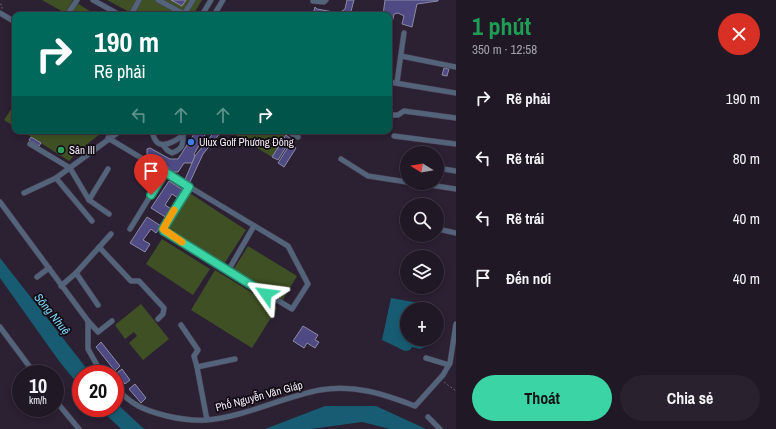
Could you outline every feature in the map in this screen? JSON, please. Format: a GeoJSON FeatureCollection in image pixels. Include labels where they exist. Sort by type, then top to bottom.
{"type":"FeatureCollection","features":[{"type":"Feature","properties":{"kind":"street"},"geometry":{"type":"LineString","coordinates":[[69,12],[77,0]]}},
{"type":"Feature","properties":{"kind":"street"},"geometry":{"type":"LineString","coordinates":[[93,0],[115,12]]}},
{"type":"Feature","properties":{"kind":"street"},"geometry":{"type":"LineString","coordinates":[[133,12],[139,0]]}},
{"type":"Feature","properties":{"kind":"street"},"geometry":{"type":"LineString","coordinates":[[158,0],[180,12]]}},
{"type":"Feature","properties":{"kind":"street"},"geometry":{"type":"LineString","coordinates":[[185,12],[193,0]]}},
{"type":"Feature","properties":{"kind":"street"},"geometry":{"type":"LineString","coordinates":[[204,12],[211,0]]}},
{"type":"Feature","properties":{"kind":"street"},"geometry":{"type":"LineString","coordinates":[[216,12],[222,0]]}},
{"type":"Feature","properties":{"kind":"street"},"geometry":{"type":"LineString","coordinates":[[313,1],[326,0]]}},
{"type":"Feature","properties":{"kind":"street"},"geometry":{"type":"LineString","coordinates":[[1,13],[12,20]]}},
{"type":"Feature","properties":{"kind":"street"},"geometry":{"type":"LineString","coordinates":[[397,82],[404,33]]}},
{"type":"Feature","properties":{"kind":"street"},"geometry":{"type":"LineString","coordinates":[[401,56],[456,67]]}},
{"type":"Feature","properties":{"kind":"street"},"geometry":{"type":"LineString","coordinates":[[392,82],[456,93]]}},
{"type":"Feature","properties":{"kind":"street"},"geometry":{"type":"LineString","coordinates":[[392,115],[398,115],[404,111],[456,118]]}},
{"type":"Feature","properties":{"kind":"street"},"geometry":{"type":"LineString","coordinates":[[24,194],[56,178],[115,134]]}},
{"type":"Feature","properties":{"kind":"street"},"geometry":{"type":"LineString","coordinates":[[153,134],[154,139],[172,153],[180,150],[183,145],[184,134]]}},
{"type":"Feature","properties":{"kind":"street"},"geometry":{"type":"LineString","coordinates":[[163,145],[182,134]]}},
{"type":"Feature","properties":{"kind":"street"},"geometry":{"type":"LineString","coordinates":[[293,134],[298,137]]}},
{"type":"Feature","properties":{"kind":"street"},"geometry":{"type":"LineString","coordinates":[[394,136],[456,144]]}},
{"type":"Feature","properties":{"kind":"street"},"geometry":{"type":"LineString","coordinates":[[108,138],[288,246],[308,284],[292,309],[164,231],[163,229],[189,187]]}},
{"type":"Feature","properties":{"kind":"street"},"geometry":{"type":"LineString","coordinates":[[30,144],[70,168],[89,200],[109,214]]}},
{"type":"Feature","properties":{"kind":"street"},"geometry":{"type":"LineString","coordinates":[[341,159],[368,176],[400,181]]}},
{"type":"Feature","properties":{"kind":"street"},"geometry":{"type":"LineString","coordinates":[[89,200],[108,169]]}},
{"type":"Feature","properties":{"kind":"street"},"geometry":{"type":"LineString","coordinates":[[444,169],[456,172]]}},
{"type":"Feature","properties":{"kind":"street"},"geometry":{"type":"LineString","coordinates":[[130,229],[165,172]]}},
{"type":"Feature","properties":{"kind":"street"},"geometry":{"type":"LineString","coordinates":[[56,178],[92,221]]}},
{"type":"Feature","properties":{"kind":"street"},"geometry":{"type":"LineString","coordinates":[[444,187],[456,189]]}},
{"type":"Feature","properties":{"kind":"street"},"geometry":{"type":"LineString","coordinates":[[0,202],[50,268],[61,286],[98,332],[112,321]]}},
{"type":"Feature","properties":{"kind":"street"},"geometry":{"type":"LineString","coordinates":[[228,271],[254,226]]}},
{"type":"Feature","properties":{"kind":"street"},"geometry":{"type":"LineString","coordinates":[[444,230],[456,233]]}},
{"type":"Feature","properties":{"kind":"street"},"geometry":{"type":"LineString","coordinates":[[61,286],[76,273],[111,234]]}},
{"type":"Feature","properties":{"kind":"street"},"geometry":{"type":"LineString","coordinates":[[99,247],[131,280],[140,281],[164,308],[163,314],[158,319]]}},
{"type":"Feature","properties":{"kind":"street"},"geometry":{"type":"LineString","coordinates":[[37,278],[50,268]]}},
{"type":"Feature","properties":{"kind":"street"},"geometry":{"type":"LineString","coordinates":[[76,273],[98,305]]}},
{"type":"Feature","properties":{"kind":"street"},"geometry":{"type":"LineString","coordinates":[[88,321],[88,349],[97,365]]}},
{"type":"Feature","properties":{"kind":"street"},"geometry":{"type":"LineString","coordinates":[[440,379],[449,365],[456,324]]}},
{"type":"Feature","properties":{"kind":"street"},"geometry":{"type":"LineString","coordinates":[[181,325],[198,350],[194,356],[198,367],[207,420]]}},
{"type":"Feature","properties":{"kind":"street"},"geometry":{"type":"LineString","coordinates":[[0,328],[28,365]]}},
{"type":"Feature","properties":{"kind":"street"},"geometry":{"type":"LineString","coordinates":[[426,358],[449,365]]}},
{"type":"Feature","properties":{"kind":"street"},"geometry":{"type":"LineString","coordinates":[[198,367],[235,359]]}},
{"type":"Feature","properties":{"kind":"street","name":"Phố Nguyễn Văn Giáp"},"geometry":{"type":"LineString","coordinates":[[124,396],[142,409],[182,419],[207,420],[244,412],[320,390],[356,388],[381,394],[414,406],[440,379]]}},
{"type":"Feature","properties":{"kind":"street"},"geometry":{"type":"LineString","coordinates":[[64,411],[79,429]]}},
{"type":"Feature","properties":{"kind":"street"},"geometry":{"type":"LineString","coordinates":[[428,416],[440,429]]}},
{"type":"Feature","properties":{"kind":"path"},"geometry":{"type":"LineString","coordinates":[[0,4],[2,5],[1,13]]}},
{"type":"Feature","properties":{"kind":"path"},"geometry":{"type":"LineString","coordinates":[[440,379],[456,391]]}},
{"type":"Feature","properties":{"kind":"green space"},"geometry":{"type":"Polygon","coordinates":[[[42,0],[73,0],[66,12],[42,0]]]}},
{"type":"Feature","properties":{"kind":"green space"},"geometry":{"type":"Polygon","coordinates":[[[107,0],[202,0],[195,12],[129,12],[107,0]]]}},
{"type":"Feature","properties":{"kind":"green space"},"geometry":{"type":"Polygon","coordinates":[[[77,3],[91,12],[72,12],[77,3]]]}},
{"type":"Feature","properties":{"kind":"green space"},"geometry":{"type":"Polygon","coordinates":[[[12,108],[12,125],[4,120],[12,108]]]}},
{"type":"Feature","properties":{"kind":"green space","name":"Sân III"},"geometry":{"type":"Polygon","coordinates":[[[27,134],[100,134],[77,152],[69,161],[27,134]]]}},
{"type":"Feature","properties":{"kind":"green space"},"geometry":{"type":"Polygon","coordinates":[[[234,134],[286,135],[272,157],[234,134]]]}},
{"type":"Feature","properties":{"kind":"green space"},"geometry":{"type":"Polygon","coordinates":[[[188,192],[246,230],[222,267],[164,229],[188,192]]]}},
{"type":"Feature","properties":{"kind":"green space"},"geometry":{"type":"Polygon","coordinates":[[[162,239],[210,269],[193,295],[146,264],[162,239]]]}},
{"type":"Feature","properties":{"kind":"green space"},"geometry":{"type":"Polygon","coordinates":[[[248,246],[297,276],[282,301],[232,272],[248,246]]]}},
{"type":"Feature","properties":{"kind":"green space"},"geometry":{"type":"Polygon","coordinates":[[[215,270],[277,308],[252,348],[191,310],[215,270]]]}},
{"type":"Feature","properties":{"kind":"green space"},"geometry":{"type":"Polygon","coordinates":[[[141,304],[169,339],[143,360],[129,343],[137,336],[134,332],[125,339],[115,325],[141,304]]]}},
{"type":"Feature","properties":{"kind":"water"},"geometry":{"type":"Polygon","coordinates":[[[0,258],[84,365],[72,365],[72,377],[64,365],[59,361],[0,278],[0,258]]]}},
{"type":"Feature","properties":{"kind":"water"},"geometry":{"type":"Polygon","coordinates":[[[391,298],[413,302],[400,302],[400,346],[427,346],[420,349],[412,347],[410,350],[405,351],[382,340],[391,298]]]}},
{"type":"Feature","properties":{"kind":"water"},"geometry":{"type":"Polygon","coordinates":[[[325,406],[376,406],[426,429],[390,429],[362,422],[311,429],[265,429],[325,406]]]}},
{"type":"Feature","properties":{"kind":"water"},"geometry":{"type":"Polygon","coordinates":[[[124,410],[145,429],[121,429],[108,417],[124,417],[124,410]]]}},
{"type":"Feature","properties":{"kind":"building"},"geometry":{"type":"Polygon","coordinates":[[[171,0],[186,0],[182,6],[171,0]]]}},
{"type":"Feature","properties":{"kind":"building"},"geometry":{"type":"Polygon","coordinates":[[[347,0],[354,0],[351,12],[340,12],[345,9],[347,0]]]}},
{"type":"Feature","properties":{"kind":"building"},"geometry":{"type":"Polygon","coordinates":[[[385,0],[438,0],[417,4],[412,27],[402,24],[404,16],[398,13],[394,14],[392,23],[392,12],[383,12],[385,0]]]}},
{"type":"Feature","properties":{"kind":"building"},"geometry":{"type":"Polygon","coordinates":[[[315,7],[317,9],[334,12],[314,12],[315,7]]]}},
{"type":"Feature","properties":{"kind":"building"},"geometry":{"type":"Polygon","coordinates":[[[444,68],[449,69],[447,76],[442,75],[444,68]]]}},
{"type":"Feature","properties":{"kind":"building"},"geometry":{"type":"Polygon","coordinates":[[[194,134],[205,134],[194,154],[195,156],[192,163],[184,163],[178,172],[171,172],[167,166],[147,155],[147,149],[150,148],[170,159],[178,159],[194,134]]]}},
{"type":"Feature","properties":{"kind":"building"},"geometry":{"type":"Polygon","coordinates":[[[213,134],[220,134],[203,154],[189,184],[184,182],[195,156],[213,134]]]}},
{"type":"Feature","properties":{"kind":"building"},"geometry":{"type":"Polygon","coordinates":[[[286,135],[291,139],[278,160],[272,157],[286,135]]]}},
{"type":"Feature","properties":{"kind":"building"},"geometry":{"type":"Polygon","coordinates":[[[31,137],[41,143],[39,146],[29,140],[31,137]]]}},
{"type":"Feature","properties":{"kind":"building"},"geometry":{"type":"Polygon","coordinates":[[[290,144],[296,148],[284,167],[278,163],[290,144]]]}},
{"type":"Feature","properties":{"kind":"building"},"geometry":{"type":"Polygon","coordinates":[[[169,181],[183,190],[178,198],[172,194],[165,205],[173,210],[167,218],[151,208],[169,181]]]}},
{"type":"Feature","properties":{"kind":"building"},"geometry":{"type":"Polygon","coordinates":[[[147,217],[161,226],[156,233],[151,229],[143,240],[150,244],[145,252],[130,243],[147,217]]]}},
{"type":"Feature","properties":{"kind":"building"},"geometry":{"type":"Polygon","coordinates":[[[303,326],[318,335],[315,340],[319,342],[315,348],[307,343],[304,348],[293,341],[303,326]]]}},
{"type":"Feature","properties":{"kind":"building"},"geometry":{"type":"Polygon","coordinates":[[[101,342],[119,365],[110,365],[96,347],[101,342]]]}},
{"type":"Feature","properties":{"kind":"building"},"geometry":{"type":"Polygon","coordinates":[[[124,372],[130,380],[125,384],[124,383],[124,372]]]}},
{"type":"Feature","properties":{"kind":"building"},"geometry":{"type":"Polygon","coordinates":[[[135,384],[146,398],[141,403],[129,389],[135,384]]]}},
{"type":"Feature","properties":{"kind":"slow traffic"},"geometry":{"type":"LineString","coordinates":[[174,210],[163,229],[182,242]]}},
{"type":"Feature","properties":{"kind":"place","name":"Ulux Golf Phương Đông"},"geometry":{"type":"Point","coordinates":[191,142]}},
{"type":"Feature","properties":{"kind":"place","name":"Sân III"},"geometry":{"type":"Point","coordinates":[61,150]}},
{"type":"Feature","properties":{"kind":"route"},"geometry":{"type":"LineString","coordinates":[[151,195],[165,172],[189,187],[163,229],[164,231],[266,294]]}},
{"type":"Feature","properties":{"kind":"water label","name":"Sông Nhuệ"},"geometry":{"type":"Point","coordinates":[52,314]}}]}
